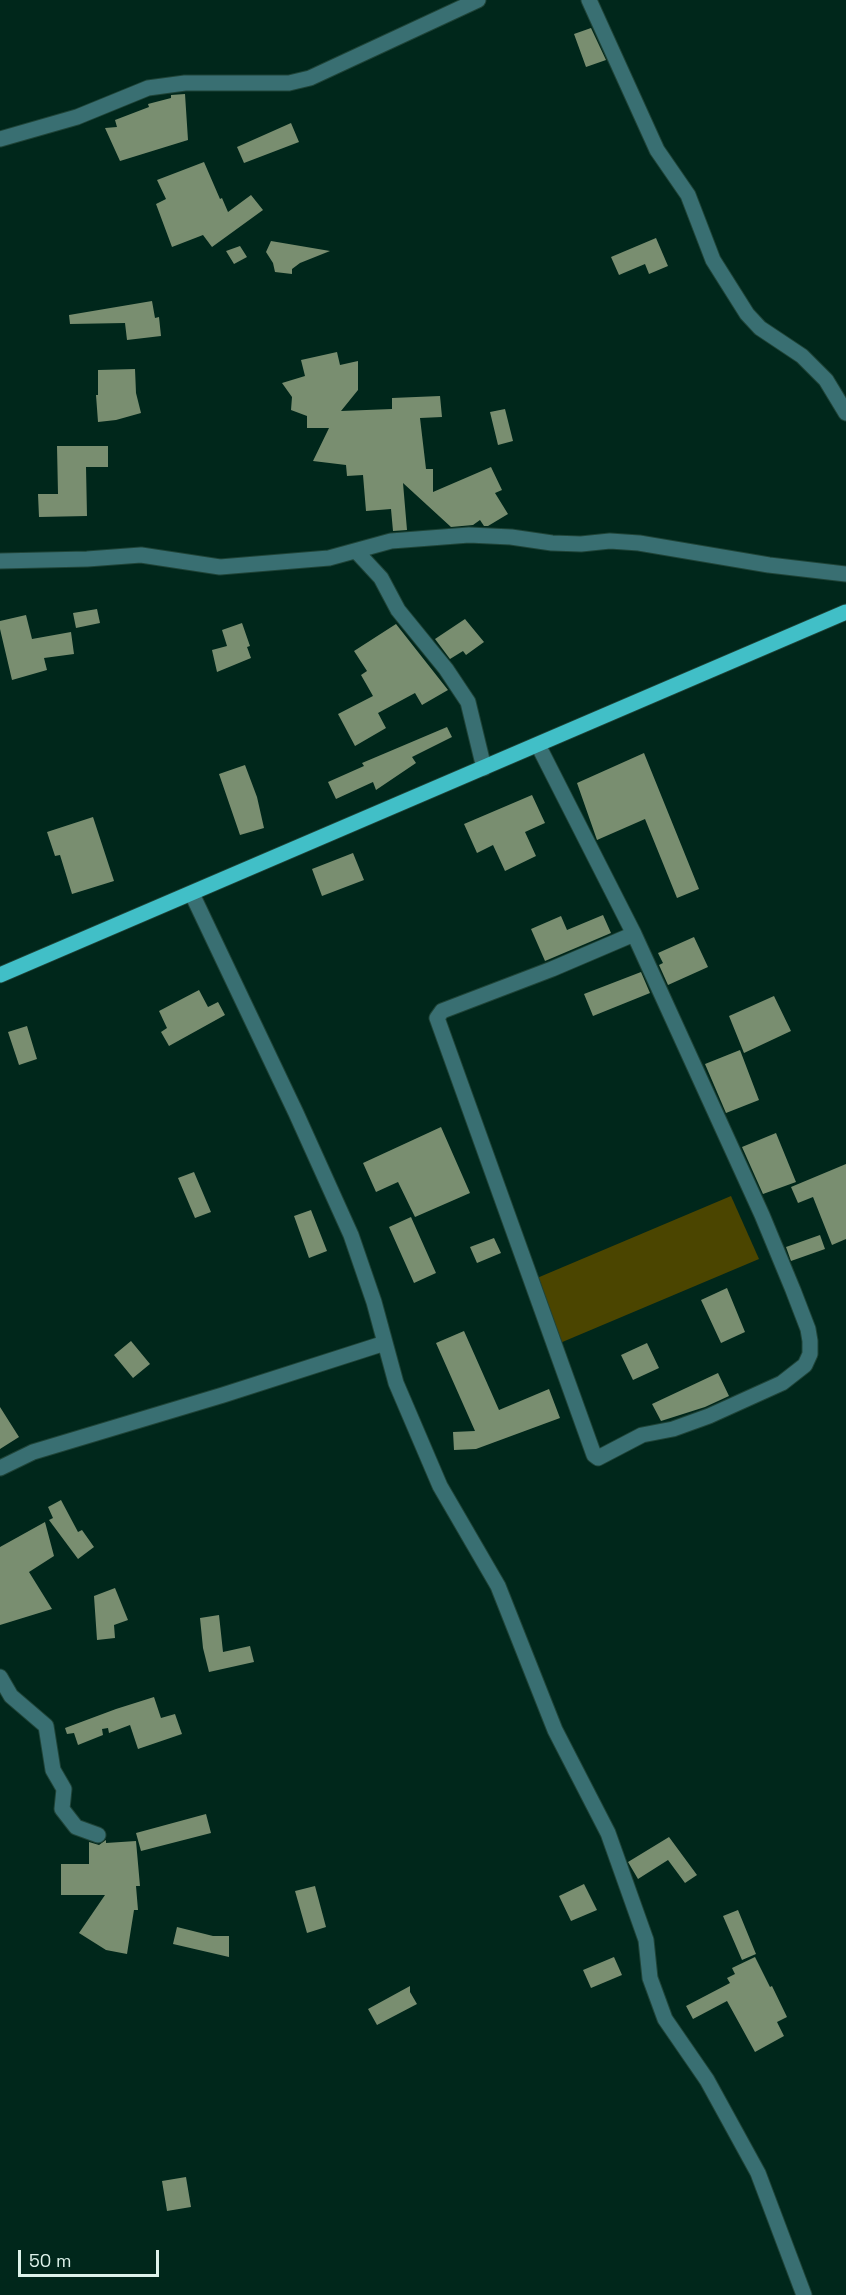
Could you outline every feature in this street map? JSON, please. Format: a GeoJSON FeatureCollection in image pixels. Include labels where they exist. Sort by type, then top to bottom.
{"type":"FeatureCollection","features":[{"type":"Feature","properties":{"kind":"main road"},"geometry":{"type":"LineString","coordinates":[[0,975],[846,612]]}},
{"type":"Feature","properties":{"kind":"street"},"geometry":{"type":"LineString","coordinates":[[0,139],[77,117],[148,88],[185,83],[289,83],[310,78],[478,0]]}},
{"type":"Feature","properties":{"kind":"street"},"geometry":{"type":"LineString","coordinates":[[589,0],[657,150],[688,195],[713,260],[747,314],[760,328],[802,356],[826,380],[846,413]]}},
{"type":"Feature","properties":{"kind":"street"},"geometry":{"type":"LineString","coordinates":[[0,561],[141,555],[220,567],[329,558],[391,541],[469,535],[571,544],[610,541],[639,543],[769,565],[846,574]]}},
{"type":"Feature","properties":{"kind":"street"},"geometry":{"type":"LineString","coordinates":[[356,551],[381,578],[398,610],[446,669],[468,702],[484,768]]}},
{"type":"Feature","properties":{"kind":"street"},"geometry":{"type":"LineString","coordinates":[[538,745],[634,934],[762,1215],[808,1329],[810,1354],[805,1365],[782,1383],[709,1416],[673,1429],[642,1435],[598,1458],[594,1455],[437,1018],[442,1011],[552,969],[634,934]]}},
{"type":"Feature","properties":{"kind":"street"},"geometry":{"type":"LineString","coordinates":[[192,894],[351,1235],[374,1302],[396,1383],[440,1486],[498,1586],[555,1730],[608,1833],[643,1931],[649,1957],[650,1978],[665,2019],[707,2080],[758,2173],[804,2295]]}},
{"type":"Feature","properties":{"kind":"street"},"geometry":{"type":"LineString","coordinates":[[0,1468],[33,1452],[213,1399],[385,1343]]}},
{"type":"Feature","properties":{"kind":"street"},"geometry":{"type":"LineString","coordinates":[[0,1677],[11,1696],[46,1725],[52,1770],[64,1790],[62,1809],[76,1827],[98,1835]]}},
{"type":"Feature","properties":{"kind":"shaded area"},"geometry":{"type":"Polygon","coordinates":[[[731,1196],[759,1259],[560,1343],[537,1278],[731,1196]]]}},
{"type":"Feature","properties":{"kind":"building"},"geometry":{"type":"Polygon","coordinates":[[[591,28],[606,60],[586,67],[574,34],[591,28]]]}},
{"type":"Feature","properties":{"kind":"building"},"geometry":{"type":"Polygon","coordinates":[[[185,94],[188,140],[120,161],[105,128],[117,127],[115,120],[149,107],[148,104],[171,98],[171,95],[185,94]]]}},
{"type":"Feature","properties":{"kind":"building"},"geometry":{"type":"Polygon","coordinates":[[[291,123],[299,142],[244,163],[237,147],[291,123]]]}},
{"type":"Feature","properties":{"kind":"building"},"geometry":{"type":"Polygon","coordinates":[[[204,162],[228,212],[251,195],[263,210],[212,247],[203,235],[172,247],[156,204],[166,199],[157,180],[204,162]]]}},
{"type":"Feature","properties":{"kind":"building"},"geometry":{"type":"Polygon","coordinates":[[[656,238],[668,266],[649,274],[645,264],[619,275],[611,257],[656,238]]]}},
{"type":"Feature","properties":{"kind":"building"},"geometry":{"type":"Polygon","coordinates":[[[271,241],[330,251],[300,263],[292,269],[292,274],[275,272],[273,263],[266,252],[271,241]]]}},
{"type":"Feature","properties":{"kind":"building"},"geometry":{"type":"Polygon","coordinates":[[[240,246],[247,257],[234,264],[226,251],[240,246]]]}},
{"type":"Feature","properties":{"kind":"building"},"geometry":{"type":"Polygon","coordinates":[[[152,301],[155,318],[159,317],[161,336],[127,340],[125,323],[70,324],[69,315],[152,301]]]}},
{"type":"Feature","properties":{"kind":"building"},"geometry":{"type":"Polygon","coordinates":[[[337,352],[340,365],[358,361],[358,390],[341,411],[392,409],[392,398],[440,396],[442,417],[420,418],[426,469],[433,469],[433,492],[491,467],[502,490],[495,493],[508,514],[488,526],[484,526],[480,520],[473,525],[451,527],[403,483],[407,530],[393,531],[391,509],[366,511],[363,475],[347,476],[346,465],[313,461],[329,428],[307,428],[307,416],[291,410],[292,397],[282,383],[305,376],[301,360],[337,352]]]}},
{"type":"Feature","properties":{"kind":"building"},"geometry":{"type":"Polygon","coordinates":[[[135,369],[136,393],[141,413],[98,422],[96,395],[98,395],[98,370],[135,369]]]}},
{"type":"Feature","properties":{"kind":"building"},"geometry":{"type":"Polygon","coordinates":[[[505,409],[513,441],[498,445],[490,412],[505,409]]]}},
{"type":"Feature","properties":{"kind":"building"},"geometry":{"type":"Polygon","coordinates":[[[57,446],[108,446],[108,467],[86,467],[87,516],[39,517],[38,494],[58,494],[57,446]]]}},
{"type":"Feature","properties":{"kind":"building"},"geometry":{"type":"Polygon","coordinates":[[[97,609],[100,623],[76,628],[73,613],[97,609]]]}},
{"type":"Feature","properties":{"kind":"building"},"geometry":{"type":"Polygon","coordinates":[[[26,615],[32,639],[71,632],[74,654],[44,658],[47,670],[12,680],[0,621],[26,615]]]}},
{"type":"Feature","properties":{"kind":"building"},"geometry":{"type":"Polygon","coordinates":[[[465,619],[484,642],[466,655],[463,651],[450,659],[435,639],[465,619]]]}},
{"type":"Feature","properties":{"kind":"building"},"geometry":{"type":"Polygon","coordinates":[[[242,623],[250,646],[247,647],[251,658],[217,672],[212,650],[227,646],[222,630],[242,623]]]}},
{"type":"Feature","properties":{"kind":"building"},"geometry":{"type":"Polygon","coordinates":[[[396,624],[448,690],[422,705],[415,693],[378,713],[386,728],[355,746],[338,714],[373,696],[361,675],[367,671],[354,651],[396,624]]]}},
{"type":"Feature","properties":{"kind":"building"},"geometry":{"type":"Polygon","coordinates":[[[447,727],[452,737],[412,757],[416,763],[376,790],[373,782],[336,799],[328,782],[364,766],[362,763],[447,727]]]}},
{"type":"Feature","properties":{"kind":"building"},"geometry":{"type":"Polygon","coordinates":[[[644,753],[699,889],[677,898],[645,819],[597,840],[577,783],[644,753]]]}},
{"type":"Feature","properties":{"kind":"building"},"geometry":{"type":"Polygon","coordinates":[[[245,765],[257,797],[264,828],[240,835],[219,774],[245,765]]]}},
{"type":"Feature","properties":{"kind":"building"},"geometry":{"type":"Polygon","coordinates":[[[532,795],[545,823],[525,832],[536,856],[505,871],[493,845],[477,853],[464,824],[532,795]]]}},
{"type":"Feature","properties":{"kind":"building"},"geometry":{"type":"Polygon","coordinates":[[[93,817],[114,881],[72,894],[60,855],[55,856],[47,832],[93,817]]]}},
{"type":"Feature","properties":{"kind":"building"},"geometry":{"type":"Polygon","coordinates":[[[353,853],[364,880],[322,896],[312,869],[353,853]]]}},
{"type":"Feature","properties":{"kind":"building"},"geometry":{"type":"Polygon","coordinates":[[[603,915],[611,933],[545,961],[531,929],[561,916],[567,930],[603,915]]]}},
{"type":"Feature","properties":{"kind":"building"},"geometry":{"type":"Polygon","coordinates":[[[694,937],[708,967],[668,985],[659,965],[663,963],[658,953],[694,937]]]}},
{"type":"Feature","properties":{"kind":"building"},"geometry":{"type":"Polygon","coordinates":[[[641,972],[650,993],[593,1016],[584,994],[641,972]]]}},
{"type":"Feature","properties":{"kind":"building"},"geometry":{"type":"Polygon","coordinates":[[[199,990],[208,1007],[218,1002],[225,1015],[169,1046],[161,1032],[167,1028],[159,1011],[199,990]]]}},
{"type":"Feature","properties":{"kind":"building"},"geometry":{"type":"Polygon","coordinates":[[[774,996],[791,1031],[744,1053],[729,1016],[774,996]]]}},
{"type":"Feature","properties":{"kind":"building"},"geometry":{"type":"Polygon","coordinates":[[[27,1026],[37,1059],[19,1065],[8,1032],[27,1026]]]}},
{"type":"Feature","properties":{"kind":"building"},"geometry":{"type":"Polygon","coordinates":[[[740,1050],[759,1100],[726,1113],[705,1064],[740,1050]]]}},
{"type":"Feature","properties":{"kind":"building"},"geometry":{"type":"Polygon","coordinates":[[[441,1127],[470,1193],[415,1217],[398,1182],[376,1192],[363,1163],[441,1127]]]}},
{"type":"Feature","properties":{"kind":"building"},"geometry":{"type":"Polygon","coordinates":[[[776,1133],[796,1182],[763,1194],[742,1147],[776,1133]]]}},
{"type":"Feature","properties":{"kind":"building"},"geometry":{"type":"Polygon","coordinates":[[[846,1164],[846,1239],[832,1245],[813,1197],[798,1203],[791,1187],[846,1164]]]}},
{"type":"Feature","properties":{"kind":"building"},"geometry":{"type":"Polygon","coordinates":[[[194,1172],[211,1212],[195,1218],[178,1178],[194,1172]]]}},
{"type":"Feature","properties":{"kind":"building"},"geometry":{"type":"Polygon","coordinates":[[[311,1210],[327,1251],[309,1258],[294,1216],[311,1210]]]}},
{"type":"Feature","properties":{"kind":"building"},"geometry":{"type":"Polygon","coordinates":[[[411,1217],[436,1273],[414,1283],[389,1227],[411,1217]]]}},
{"type":"Feature","properties":{"kind":"building"},"geometry":{"type":"Polygon","coordinates":[[[820,1235],[825,1249],[791,1261],[786,1247],[820,1235]]]}},
{"type":"Feature","properties":{"kind":"building"},"geometry":{"type":"Polygon","coordinates":[[[494,1238],[501,1253],[477,1263],[470,1247],[494,1238]]]}},
{"type":"Feature","properties":{"kind":"building"},"geometry":{"type":"Polygon","coordinates":[[[727,1288],[745,1332],[721,1343],[701,1300],[727,1288]]]}},
{"type":"Feature","properties":{"kind":"building"},"geometry":{"type":"Polygon","coordinates":[[[464,1331],[499,1410],[549,1389],[560,1418],[476,1449],[454,1450],[453,1432],[475,1431],[436,1343],[464,1331]]]}},
{"type":"Feature","properties":{"kind":"building"},"geometry":{"type":"Polygon","coordinates":[[[131,1341],[150,1364],[133,1378],[114,1355],[131,1341]]]}},
{"type":"Feature","properties":{"kind":"building"},"geometry":{"type":"Polygon","coordinates":[[[647,1343],[659,1368],[633,1380],[621,1355],[647,1343]]]}},
{"type":"Feature","properties":{"kind":"building"},"geometry":{"type":"Polygon","coordinates":[[[718,1373],[729,1396],[705,1407],[661,1421],[652,1404],[718,1373]]]}},
{"type":"Feature","properties":{"kind":"building"},"geometry":{"type":"Polygon","coordinates":[[[0,1407],[19,1437],[0,1449],[0,1407]]]}},
{"type":"Feature","properties":{"kind":"building"},"geometry":{"type":"Polygon","coordinates":[[[61,1500],[78,1532],[82,1530],[94,1547],[78,1559],[49,1520],[53,1518],[48,1507],[61,1500]]]}},
{"type":"Feature","properties":{"kind":"building"},"geometry":{"type":"Polygon","coordinates":[[[45,1522],[54,1556],[29,1572],[52,1609],[0,1625],[0,1547],[45,1522]]]}},
{"type":"Feature","properties":{"kind":"building"},"geometry":{"type":"Polygon","coordinates":[[[115,1588],[128,1620],[114,1625],[115,1638],[97,1640],[94,1596],[115,1588]]]}},
{"type":"Feature","properties":{"kind":"building"},"geometry":{"type":"Polygon","coordinates":[[[219,1615],[223,1652],[250,1646],[254,1662],[209,1672],[203,1648],[200,1618],[219,1615]]]}},
{"type":"Feature","properties":{"kind":"building"},"geometry":{"type":"Polygon","coordinates":[[[154,1697],[161,1718],[175,1714],[182,1734],[138,1749],[130,1725],[109,1733],[108,1728],[102,1729],[103,1735],[78,1745],[74,1733],[67,1734],[65,1728],[154,1697]]]}},
{"type":"Feature","properties":{"kind":"building"},"geometry":{"type":"Polygon","coordinates":[[[206,1814],[211,1833],[141,1851],[136,1833],[206,1814]]]}},
{"type":"Feature","properties":{"kind":"building"},"geometry":{"type":"Polygon","coordinates":[[[669,1837],[697,1875],[685,1883],[668,1860],[638,1879],[628,1862],[669,1837]]]}},
{"type":"Feature","properties":{"kind":"building"},"geometry":{"type":"Polygon","coordinates":[[[106,1840],[106,1843],[136,1841],[140,1886],[136,1886],[138,1910],[134,1910],[127,1954],[106,1950],[79,1933],[105,1895],[61,1895],[61,1864],[89,1864],[89,1842],[99,1845],[106,1840]]]}},
{"type":"Feature","properties":{"kind":"building"},"geometry":{"type":"Polygon","coordinates":[[[584,1884],[597,1910],[571,1921],[559,1896],[584,1884]]]}},
{"type":"Feature","properties":{"kind":"building"},"geometry":{"type":"Polygon","coordinates":[[[315,1886],[326,1927],[307,1933],[295,1891],[315,1886]]]}},
{"type":"Feature","properties":{"kind":"building"},"geometry":{"type":"Polygon","coordinates":[[[738,1910],[756,1954],[742,1960],[723,1916],[738,1910]]]}},
{"type":"Feature","properties":{"kind":"building"},"geometry":{"type":"Polygon","coordinates":[[[177,1927],[213,1936],[229,1936],[229,1957],[173,1944],[177,1927]]]}},
{"type":"Feature","properties":{"kind":"building"},"geometry":{"type":"Polygon","coordinates":[[[614,1957],[622,1975],[591,1988],[583,1970],[614,1957]]]}},
{"type":"Feature","properties":{"kind":"building"},"geometry":{"type":"Polygon","coordinates":[[[755,1957],[787,2017],[777,2022],[784,2036],[755,2052],[727,2001],[693,2019],[686,2006],[730,1983],[727,1978],[735,1974],[732,1968],[755,1957]]]}},
{"type":"Feature","properties":{"kind":"building"},"geometry":{"type":"Polygon","coordinates":[[[410,1986],[410,1992],[417,2004],[377,2025],[368,2009],[410,1986]]]}},
{"type":"Feature","properties":{"kind":"building"},"geometry":{"type":"Polygon","coordinates":[[[186,2177],[191,2207],[167,2211],[162,2181],[186,2177]]]}}]}
